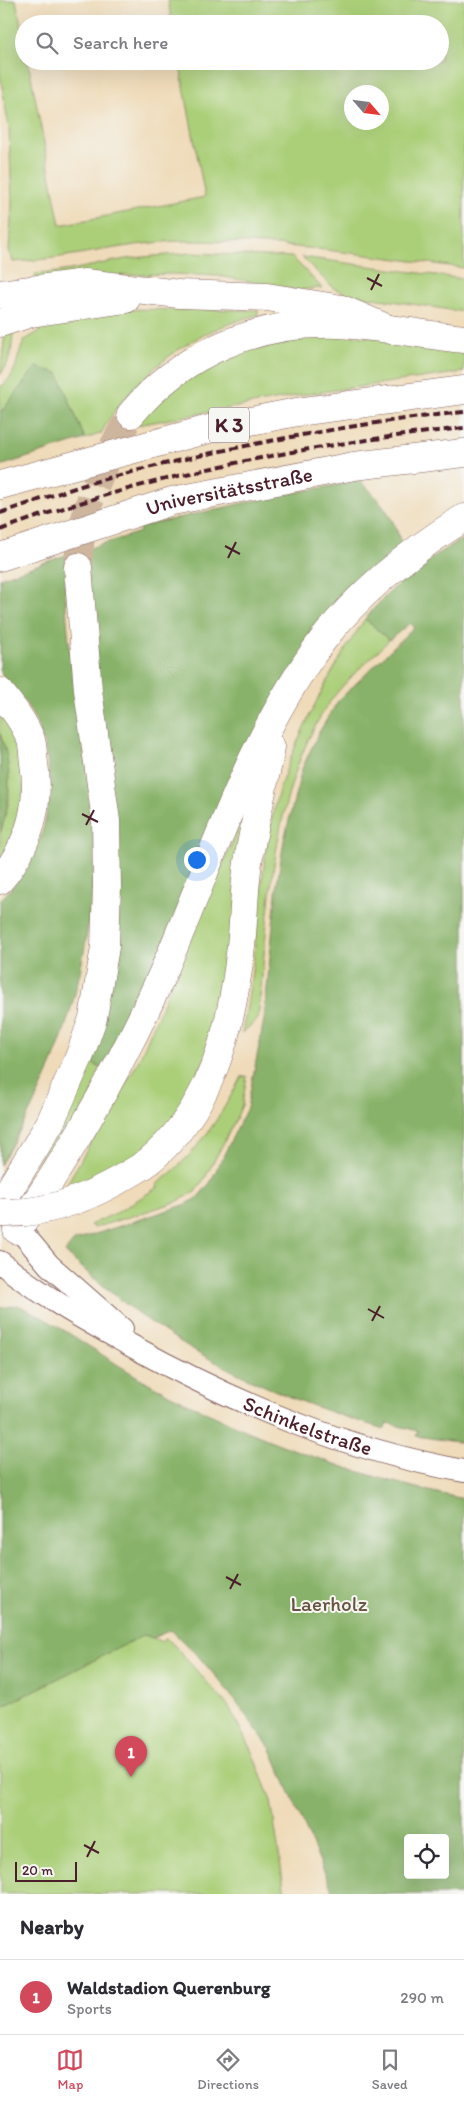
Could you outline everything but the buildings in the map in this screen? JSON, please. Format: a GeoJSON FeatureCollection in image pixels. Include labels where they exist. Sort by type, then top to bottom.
{"type":"FeatureCollection","features":[{"type":"Feature","properties":{"kind":"highway"},"geometry":{"type":"LineString","coordinates":[[0,294],[85,283],[180,294],[267,297],[342,309],[391,330]]}},
{"type":"Feature","properties":{"kind":"highway"},"geometry":{"type":"LineString","coordinates":[[0,323],[31,313],[95,302],[180,294]]}},
{"type":"Feature","properties":{"kind":"highway"},"geometry":{"type":"LineString","coordinates":[[131,414],[167,378],[196,358],[228,341],[260,331],[297,324],[340,324],[464,339]]}},
{"type":"Feature","properties":{"kind":"highway","name":"K 3"},"geometry":{"type":"LineString","coordinates":[[0,485],[209,429],[297,412],[464,390]]}},
{"type":"Feature","properties":{"kind":"highway","name":"Universitätsstraße"},"geometry":{"type":"LineString","coordinates":[[0,557],[172,501],[354,466],[464,453]]}},
{"type":"Feature","properties":{"kind":"highway"},"geometry":{"type":"LineString","coordinates":[[9,1221],[53,1179],[130,1042],[161,976],[240,790],[279,706],[324,639],[383,576],[422,545],[464,518]]}},
{"type":"Feature","properties":{"kind":"highway"},"geometry":{"type":"LineString","coordinates":[[0,1206],[50,1123],[73,1072],[93,1018],[105,947],[107,886],[106,821],[88,690],[78,567]]}},
{"type":"Feature","properties":{"kind":"highway"},"geometry":{"type":"LineString","coordinates":[[0,692],[16,711],[31,741],[36,776],[35,810],[27,839],[14,864],[0,880]]}},
{"type":"Feature","properties":{"kind":"highway"},"geometry":{"type":"LineString","coordinates":[[9,1221],[40,1210],[86,1198],[108,1188],[144,1165],[168,1144],[186,1121],[206,1088],[224,1040],[241,945],[248,863],[279,706]]}},
{"type":"Feature","properties":{"kind":"street","name":"Schinkelstraße"},"geometry":{"type":"LineString","coordinates":[[0,1206],[9,1221],[59,1274],[158,1360]]}},
{"type":"Feature","properties":{"kind":"street"},"geometry":{"type":"LineString","coordinates":[[0,1254],[9,1221]]}},
{"type":"Feature","properties":{"kind":"street","name":"Schinkelstraße"},"geometry":{"type":"LineString","coordinates":[[0,1262],[29,1286],[55,1303],[158,1360],[256,1409],[329,1437],[415,1462],[464,1472]]}},
{"type":"Feature","properties":{"kind":"green space"},"geometry":{"type":"Polygon","coordinates":[[[0,0],[16,0],[19,15],[15,15],[15,70],[30,70],[60,225],[205,197],[181,70],[449,70],[449,15],[170,15],[168,0],[464,0],[464,268],[295,247],[193,241],[148,243],[13,262],[9,250],[12,204],[9,129],[0,74],[0,0]]]}},
{"type":"Feature","properties":{"kind":"green space"},"geometry":{"type":"Polygon","coordinates":[[[191,253],[292,257],[322,288],[296,290],[219,276],[172,274],[96,276],[37,282],[35,274],[70,270],[126,259],[191,253]]]}},
{"type":"Feature","properties":{"kind":"green space"},"geometry":{"type":"Polygon","coordinates":[[[302,257],[464,279],[464,312],[347,294],[333,288],[302,257]]]}},
{"type":"Feature","properties":{"kind":"green space"},"geometry":{"type":"Polygon","coordinates":[[[91,309],[258,310],[258,315],[206,333],[177,351],[135,387],[112,415],[102,433],[85,439],[58,374],[36,367],[2,411],[0,410],[0,387],[11,377],[25,340],[40,331],[40,320],[91,309]]]}},
{"type":"Feature","properties":{"kind":"green space"},"geometry":{"type":"Polygon","coordinates":[[[13,325],[11,352],[7,364],[0,375],[6,326],[13,325]]]}},
{"type":"Feature","properties":{"kind":"green space"},"geometry":{"type":"Polygon","coordinates":[[[295,331],[464,345],[464,372],[307,394],[132,426],[198,365],[295,331]]]}},
{"type":"Feature","properties":{"kind":"green space"},"geometry":{"type":"Polygon","coordinates":[[[36,367],[58,373],[85,439],[0,466],[0,410],[2,411],[36,367]]]}},
{"type":"Feature","properties":{"kind":"green space"},"geometry":{"type":"Polygon","coordinates":[[[360,481],[387,511],[396,529],[402,549],[332,616],[106,1071],[89,1061],[102,1014],[87,549],[140,532],[139,527],[274,496],[360,481]]]}},
{"type":"Feature","properties":{"kind":"green space"},"geometry":{"type":"Polygon","coordinates":[[[464,538],[464,1443],[416,1436],[418,1431],[387,1423],[384,1429],[294,1399],[253,1381],[213,1361],[138,1313],[65,1252],[74,1241],[187,1204],[198,1197],[210,1183],[247,1108],[264,1020],[277,884],[284,840],[302,769],[318,734],[338,701],[414,627],[410,623],[389,640],[365,619],[398,584],[464,538]]]}},
{"type":"Feature","properties":{"kind":"green space"},"geometry":{"type":"Polygon","coordinates":[[[66,555],[67,624],[91,795],[95,840],[92,896],[77,986],[58,1047],[33,1106],[0,1165],[0,900],[18,880],[32,857],[42,833],[48,807],[49,781],[46,754],[39,729],[27,705],[1,673],[0,669],[0,578],[66,555]]]}},
{"type":"Feature","properties":{"kind":"green space"},"geometry":{"type":"Polygon","coordinates":[[[365,619],[389,640],[350,678],[329,703],[309,737],[295,774],[284,814],[276,855],[258,1019],[242,1033],[251,979],[267,845],[278,794],[297,742],[323,688],[365,619]]]}},
{"type":"Feature","properties":{"kind":"green space"},"geometry":{"type":"Polygon","coordinates":[[[0,712],[19,750],[24,787],[17,824],[0,862],[0,833],[9,801],[8,766],[0,734],[0,712]]]}},
{"type":"Feature","properties":{"kind":"green space"},"geometry":{"type":"Polygon","coordinates":[[[0,734],[7,758],[9,784],[4,822],[0,833],[0,734]]]}},
{"type":"Feature","properties":{"kind":"green space"},"geometry":{"type":"Polygon","coordinates":[[[253,794],[221,1029],[161,1142],[107,1175],[61,1194],[138,1062],[253,794]]]}},
{"type":"Feature","properties":{"kind":"green space"},"geometry":{"type":"Polygon","coordinates":[[[89,1061],[106,1071],[34,1195],[25,1188],[89,1061]]]}},
{"type":"Feature","properties":{"kind":"green space"},"geometry":{"type":"Polygon","coordinates":[[[247,1076],[242,1105],[235,1121],[205,1178],[195,1192],[176,1202],[94,1228],[90,1225],[118,1212],[158,1187],[157,1184],[195,1149],[224,1108],[241,1077],[247,1076]]]}},
{"type":"Feature","properties":{"kind":"green space","name":"Laerholz"},"geometry":{"type":"Polygon","coordinates":[[[18,1305],[52,1323],[152,1385],[227,1422],[265,1438],[343,1467],[423,1490],[464,1499],[464,1894],[334,1894],[271,1749],[224,1686],[198,1656],[171,1630],[152,1638],[144,1635],[0,1708],[0,1308],[18,1305]]]}},
{"type":"Feature","properties":{"kind":"green space"},"geometry":{"type":"Polygon","coordinates":[[[144,1634],[162,1642],[165,1638],[172,1643],[229,1707],[252,1752],[271,1801],[285,1894],[0,1894],[0,1708],[144,1634]]]}},
{"type":"Feature","properties":{"kind":"tunnel"},"geometry":{"type":"LineString","coordinates":[[78,567],[83,526],[88,506],[102,469],[131,414]]}},
{"type":"Feature","properties":{"kind":"railway"},"geometry":{"type":"LineString","coordinates":[[0,513],[105,479],[247,445],[377,423],[464,412]]}},
{"type":"Feature","properties":{"kind":"railway"},"geometry":{"type":"LineString","coordinates":[[0,530],[114,493],[229,464],[345,443],[464,428]]}},
{"type":"Feature","properties":{"kind":"place","name":"Waldstadion Querenburg"},"geometry":{"type":"Point","coordinates":[131,1777]}}]}
